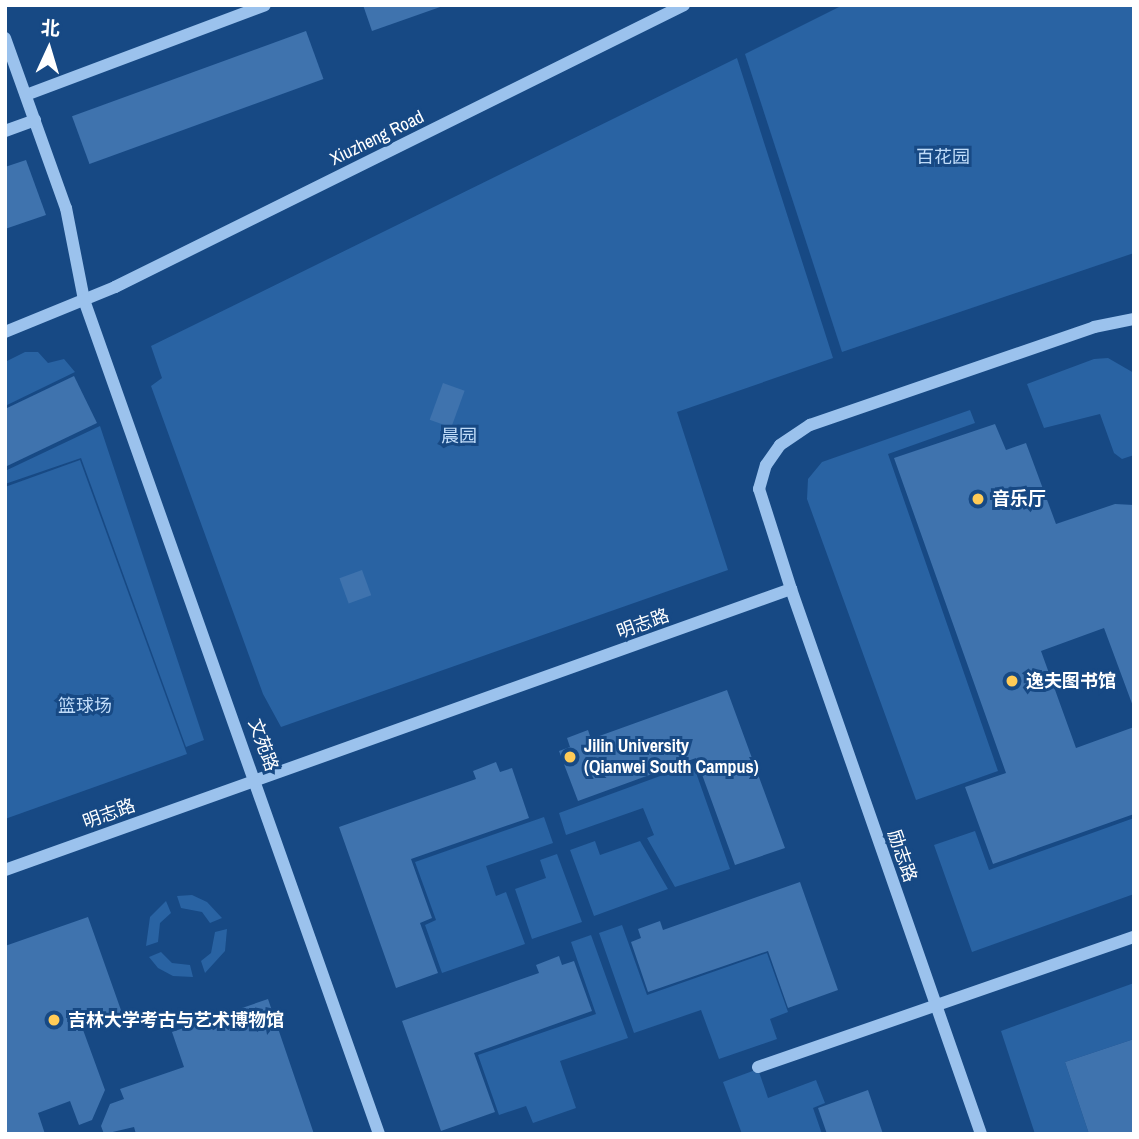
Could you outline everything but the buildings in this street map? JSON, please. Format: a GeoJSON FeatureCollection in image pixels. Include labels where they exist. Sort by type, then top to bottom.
{"type":"FeatureCollection","features":[{"type":"Feature","properties":{"kind":"street"},"geometry":{"type":"LineString","coordinates":[[26,95],[265,5]]}},
{"type":"Feature","properties":{"kind":"street","name":"Xiuzheng Road"},"geometry":{"type":"LineString","coordinates":[[5,332],[84,300],[684,5]]}},
{"type":"Feature","properties":{"kind":"street","name":"文苑路"},"geometry":{"type":"LineString","coordinates":[[5,38],[66,208],[84,300],[257,780],[379,1134]]}},
{"type":"Feature","properties":{"kind":"street"},"geometry":{"type":"LineString","coordinates":[[5,131],[35,120]]}},
{"type":"Feature","properties":{"kind":"street"},"geometry":{"type":"LineString","coordinates":[[790,589],[759,489],[766,465],[780,445],[810,425],[1094,327],[1134,319]]}},
{"type":"Feature","properties":{"kind":"street","name":"明志路"},"geometry":{"type":"LineString","coordinates":[[5,870],[790,589]]}},
{"type":"Feature","properties":{"kind":"street","name":"励志路"},"geometry":{"type":"LineString","coordinates":[[790,589],[981,1134]]}},
{"type":"Feature","properties":{"kind":"street"},"geometry":{"type":"LineString","coordinates":[[758,1067],[1134,937]]}},
{"type":"Feature","properties":{"kind":"green space","name":"百花园"},"geometry":{"type":"Polygon","coordinates":[[[843,5],[1134,5],[1134,253],[842,352],[745,54],[843,5]]]}},
{"type":"Feature","properties":{"kind":"green space","name":"晨园"},"geometry":{"type":"Polygon","coordinates":[[[737,58],[833,358],[677,412],[728,570],[281,727],[263,694],[151,386],[162,378],[151,346],[737,58]]]}},
{"type":"Feature","properties":{"kind":"green space"},"geometry":{"type":"Polygon","coordinates":[[[25,352],[38,352],[48,363],[64,359],[75,372],[5,406],[5,362],[25,352]]]}},
{"type":"Feature","properties":{"kind":"green space"},"geometry":{"type":"Polygon","coordinates":[[[1108,358],[1134,373],[1134,455],[1122,459],[1114,453],[1100,414],[1044,428],[1027,384],[1094,359],[1108,358]]]}},
{"type":"Feature","properties":{"kind":"green space"},"geometry":{"type":"Polygon","coordinates":[[[970,410],[975,423],[888,454],[998,771],[916,800],[807,499],[808,479],[822,462],[970,410]]]}},
{"type":"Feature","properties":{"kind":"green space"},"geometry":{"type":"Polygon","coordinates":[[[100,426],[204,740],[186,747],[81,458],[5,484],[5,471],[100,426]]]}},
{"type":"Feature","properties":{"kind":"green space","name":"篮球场"},"geometry":{"type":"Polygon","coordinates":[[[80,460],[187,754],[5,819],[5,487],[80,460]]]}},
{"type":"Feature","properties":{"kind":"green space"},"geometry":{"type":"Polygon","coordinates":[[[693,764],[730,869],[675,887],[647,838],[654,835],[643,808],[566,835],[559,813],[693,764]]]}},
{"type":"Feature","properties":{"kind":"green space"},"geometry":{"type":"Polygon","coordinates":[[[544,817],[553,843],[486,866],[496,896],[506,892],[525,944],[442,973],[425,925],[436,920],[415,862],[544,817]]]}},
{"type":"Feature","properties":{"kind":"green space"},"geometry":{"type":"Polygon","coordinates":[[[1134,818],[1134,894],[972,952],[934,845],[975,831],[989,870],[1134,818]]]}},
{"type":"Feature","properties":{"kind":"green space"},"geometry":{"type":"Polygon","coordinates":[[[595,841],[600,855],[640,841],[668,889],[594,916],[570,850],[595,841]]]}},
{"type":"Feature","properties":{"kind":"green space"},"geometry":{"type":"Polygon","coordinates":[[[557,854],[582,922],[532,939],[515,889],[546,878],[540,860],[557,854]]]}},
{"type":"Feature","properties":{"kind":"green space"},"geometry":{"type":"Polygon","coordinates":[[[192,895],[207,902],[222,918],[210,923],[202,912],[181,908],[177,896],[192,895]]]}},
{"type":"Feature","properties":{"kind":"green space"},"geometry":{"type":"Polygon","coordinates":[[[166,901],[171,913],[160,923],[158,942],[146,946],[150,917],[166,901]]]}},
{"type":"Feature","properties":{"kind":"green space"},"geometry":{"type":"Polygon","coordinates":[[[622,925],[647,995],[767,953],[788,1012],[770,1019],[777,1039],[719,1059],[701,1010],[634,1033],[599,933],[622,925]]]}},
{"type":"Feature","properties":{"kind":"green space"},"geometry":{"type":"Polygon","coordinates":[[[227,929],[225,951],[205,973],[201,961],[211,953],[215,932],[227,929]]]}},
{"type":"Feature","properties":{"kind":"green space"},"geometry":{"type":"Polygon","coordinates":[[[591,935],[628,1038],[560,1061],[576,1108],[533,1123],[526,1106],[499,1115],[478,1055],[596,1014],[571,942],[591,935]]]}},
{"type":"Feature","properties":{"kind":"green space"},"geometry":{"type":"Polygon","coordinates":[[[161,952],[172,963],[190,965],[193,977],[173,976],[158,968],[149,957],[161,952]]]}},
{"type":"Feature","properties":{"kind":"green space"},"geometry":{"type":"Polygon","coordinates":[[[1134,983],[1134,1039],[1065,1062],[1089,1134],[1035,1134],[1001,1031],[1134,983]]]}},
{"type":"Feature","properties":{"kind":"green space"},"geometry":{"type":"Polygon","coordinates":[[[758,1069],[768,1098],[816,1080],[825,1103],[813,1108],[822,1134],[742,1134],[723,1082],[758,1069]]]}},
{"type":"Feature","properties":{"kind":"place","name":"音乐厅"},"geometry":{"type":"Point","coordinates":[978,499]}},
{"type":"Feature","properties":{"kind":"place","name":"逸夫图书馆"},"geometry":{"type":"Point","coordinates":[1012,681]}},
{"type":"Feature","properties":{"kind":"place","name":"Jilin University (Qianwei South Campus)"},"geometry":{"type":"Point","coordinates":[570,757]}},
{"type":"Feature","properties":{"kind":"place","name":"吉林大学考古与艺术博物馆"},"geometry":{"type":"Point","coordinates":[54,1020]}}]}
